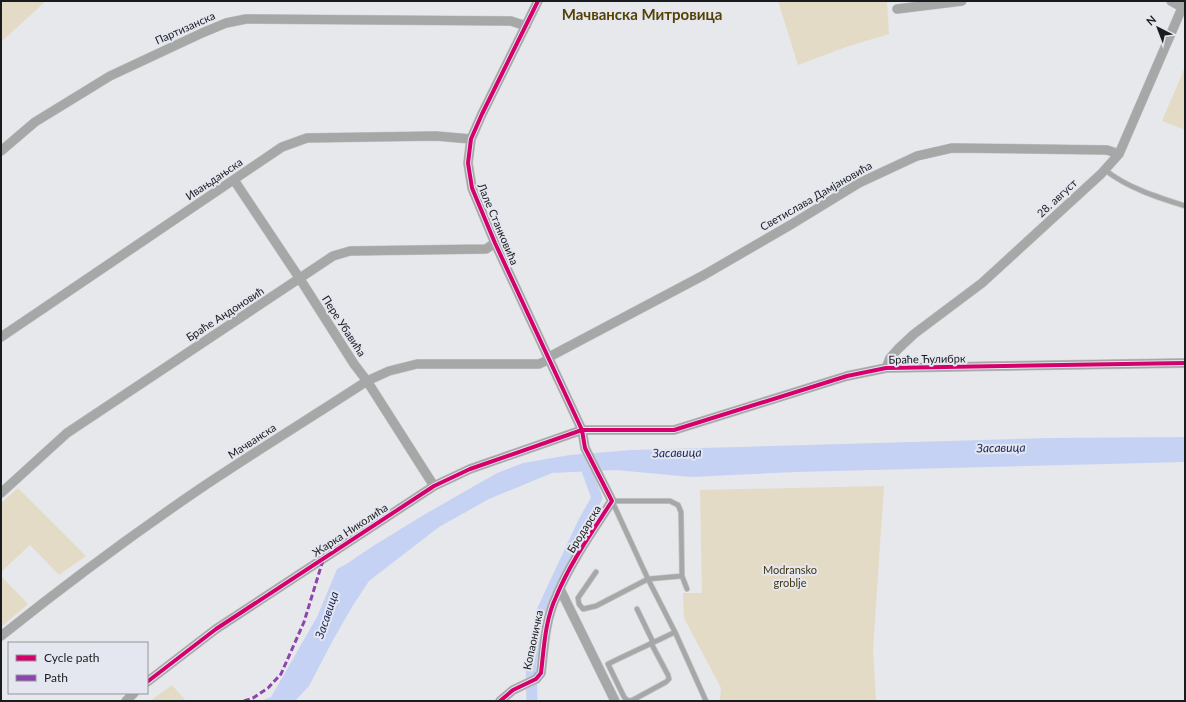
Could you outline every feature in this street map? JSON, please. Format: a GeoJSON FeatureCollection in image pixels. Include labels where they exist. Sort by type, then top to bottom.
{"type":"FeatureCollection","features":[{"type":"Feature","properties":{"kind":"street","name":"Лале Станковића"},"geometry":{"type":"LineString","coordinates":[[538,1],[471,139],[468,163],[472,188],[495,243],[582,430],[585,448]]}},
{"type":"Feature","properties":{"kind":"street"},"geometry":{"type":"LineString","coordinates":[[897,9],[962,1]]}},
{"type":"Feature","properties":{"kind":"street"},"geometry":{"type":"LineString","coordinates":[[1171,1],[1183,4]]}},
{"type":"Feature","properties":{"kind":"street","name":"28. август"},"geometry":{"type":"LineString","coordinates":[[886,368],[890,358],[914,334],[982,283],[1104,170],[1119,154],[1183,4]]}},
{"type":"Feature","properties":{"kind":"street","name":"Партизанска"},"geometry":{"type":"LineString","coordinates":[[1,151],[35,122],[110,76],[202,33],[226,23],[246,18],[511,22],[526,26]]}},
{"type":"Feature","properties":{"kind":"street","name":"Ивањдањска"},"geometry":{"type":"LineString","coordinates":[[1,337],[282,147],[307,138],[436,136],[471,139]]}},
{"type":"Feature","properties":{"kind":"street","name":"Светислава Дамјановића"},"geometry":{"type":"LineString","coordinates":[[549,358],[704,275],[860,183],[917,156],[952,148],[1107,150],[1119,154]]}},
{"type":"Feature","properties":{"kind":"street","name":"Пере Убавића"},"geometry":{"type":"LineString","coordinates":[[234,180],[300,279],[354,364],[367,381],[434,486]]}},
{"type":"Feature","properties":{"kind":"street","name":"Браће Андоновић"},"geometry":{"type":"LineString","coordinates":[[1,493],[67,433],[333,256],[350,251],[486,249],[495,243]]}},
{"type":"Feature","properties":{"kind":"street","name":"Мачванска"},"geometry":{"type":"LineString","coordinates":[[1,636],[46,600],[157,518],[202,487],[367,381],[389,371],[417,364],[539,364],[549,358]]}},
{"type":"Feature","properties":{"kind":"street","name":"Браће Ћулибрк"},"geometry":{"type":"LineString","coordinates":[[582,430],[674,430],[847,376],[886,368],[1185,363]]}},
{"type":"Feature","properties":{"kind":"street","name":"Жарка Николића"},"geometry":{"type":"LineString","coordinates":[[148,681],[216,629],[434,486],[470,469],[582,430]]}},
{"type":"Feature","properties":{"kind":"street","name":"Бродарска"},"geometry":{"type":"LineString","coordinates":[[560,589],[580,550],[612,501],[585,448]]}},
{"type":"Feature","properties":{"kind":"street"},"geometry":{"type":"LineString","coordinates":[[560,589],[615,701]]}},
{"type":"Feature","properties":{"kind":"street","name":"Копаоничка"},"geometry":{"type":"LineString","coordinates":[[500,701],[513,690],[536,679],[541,673],[549,619],[555,597],[560,589]]}},
{"type":"Feature","properties":{"kind":"lane"},"geometry":{"type":"LineString","coordinates":[[1104,170],[1118,180],[1157,197],[1185,206]]}},
{"type":"Feature","properties":{"kind":"lane"},"geometry":{"type":"LineString","coordinates":[[687,589],[682,576],[681,512],[678,505],[670,501],[612,501],[648,579],[675,632],[706,701]]}},
{"type":"Feature","properties":{"kind":"lane"},"geometry":{"type":"LineString","coordinates":[[596,572],[578,598],[579,604],[583,609],[596,606],[648,579],[682,576]]}},
{"type":"Feature","properties":{"kind":"lane"},"geometry":{"type":"LineString","coordinates":[[636,609],[652,642],[668,675],[669,679],[631,701],[627,700],[624,697],[608,664],[652,642],[675,632]]}},
{"type":"Feature","properties":{"kind":"green space"},"geometry":{"type":"Polygon","coordinates":[[[1,1],[46,1],[1,42],[1,1]]]}},
{"type":"Feature","properties":{"kind":"green space"},"geometry":{"type":"Polygon","coordinates":[[[778,1],[887,1],[889,34],[846,47],[798,65],[778,1]]]}},
{"type":"Feature","properties":{"kind":"green space"},"geometry":{"type":"Polygon","coordinates":[[[1185,67],[1185,130],[1162,121],[1185,67]]]}},
{"type":"Feature","properties":{"kind":"green space","name":"Modransko groblje"},"geometry":{"type":"Polygon","coordinates":[[[884,486],[873,649],[876,701],[720,701],[721,688],[684,618],[683,593],[702,593],[700,490],[884,486]]]}},
{"type":"Feature","properties":{"kind":"green space"},"geometry":{"type":"Polygon","coordinates":[[[18,488],[86,556],[59,575],[30,545],[1,572],[1,503],[18,488]]]}},
{"type":"Feature","properties":{"kind":"green space"},"geometry":{"type":"Polygon","coordinates":[[[1,576],[28,604],[1,627],[1,576]]]}},
{"type":"Feature","properties":{"kind":"green space"},"geometry":{"type":"Polygon","coordinates":[[[172,685],[186,701],[150,701],[172,685]]]}},
{"type":"Feature","properties":{"kind":"water","name":"Засавица"},"geometry":{"type":"Polygon","coordinates":[[[1185,437],[1185,462],[796,472],[691,477],[616,470],[552,473],[489,499],[439,527],[369,581],[333,640],[309,686],[295,701],[261,701],[271,697],[317,617],[337,569],[427,513],[497,473],[523,463],[570,455],[632,450],[1050,438],[1185,437]]]}},
{"type":"Feature","properties":{"kind":"waterway"},"geometry":{"type":"LineString","coordinates":[[532,701],[531,663],[542,611],[583,523],[597,498],[583,459]]}},
{"type":"Feature","properties":{"kind":"marked path"},"geometry":{"type":"LineString","coordinates":[[244,701],[253,698],[268,688],[281,674],[304,622],[323,560]]}},
{"type":"Feature","properties":{"kind":"cycle path"},"geometry":{"type":"LineString","coordinates":[[500,701],[513,690],[536,679],[541,673],[549,615],[552,606],[575,560],[612,501],[585,448],[582,430],[495,243],[472,188],[468,163],[471,139],[538,1]]}},
{"type":"Feature","properties":{"kind":"cycle path"},"geometry":{"type":"LineString","coordinates":[[148,681],[216,629],[434,486],[470,469],[582,430],[674,430],[847,376],[886,368],[1185,363]]}},
{"type":"Feature","properties":{"kind":"district","name":"Мачванска Митровица"},"geometry":{"type":"Point","coordinates":[642,15]}}]}
